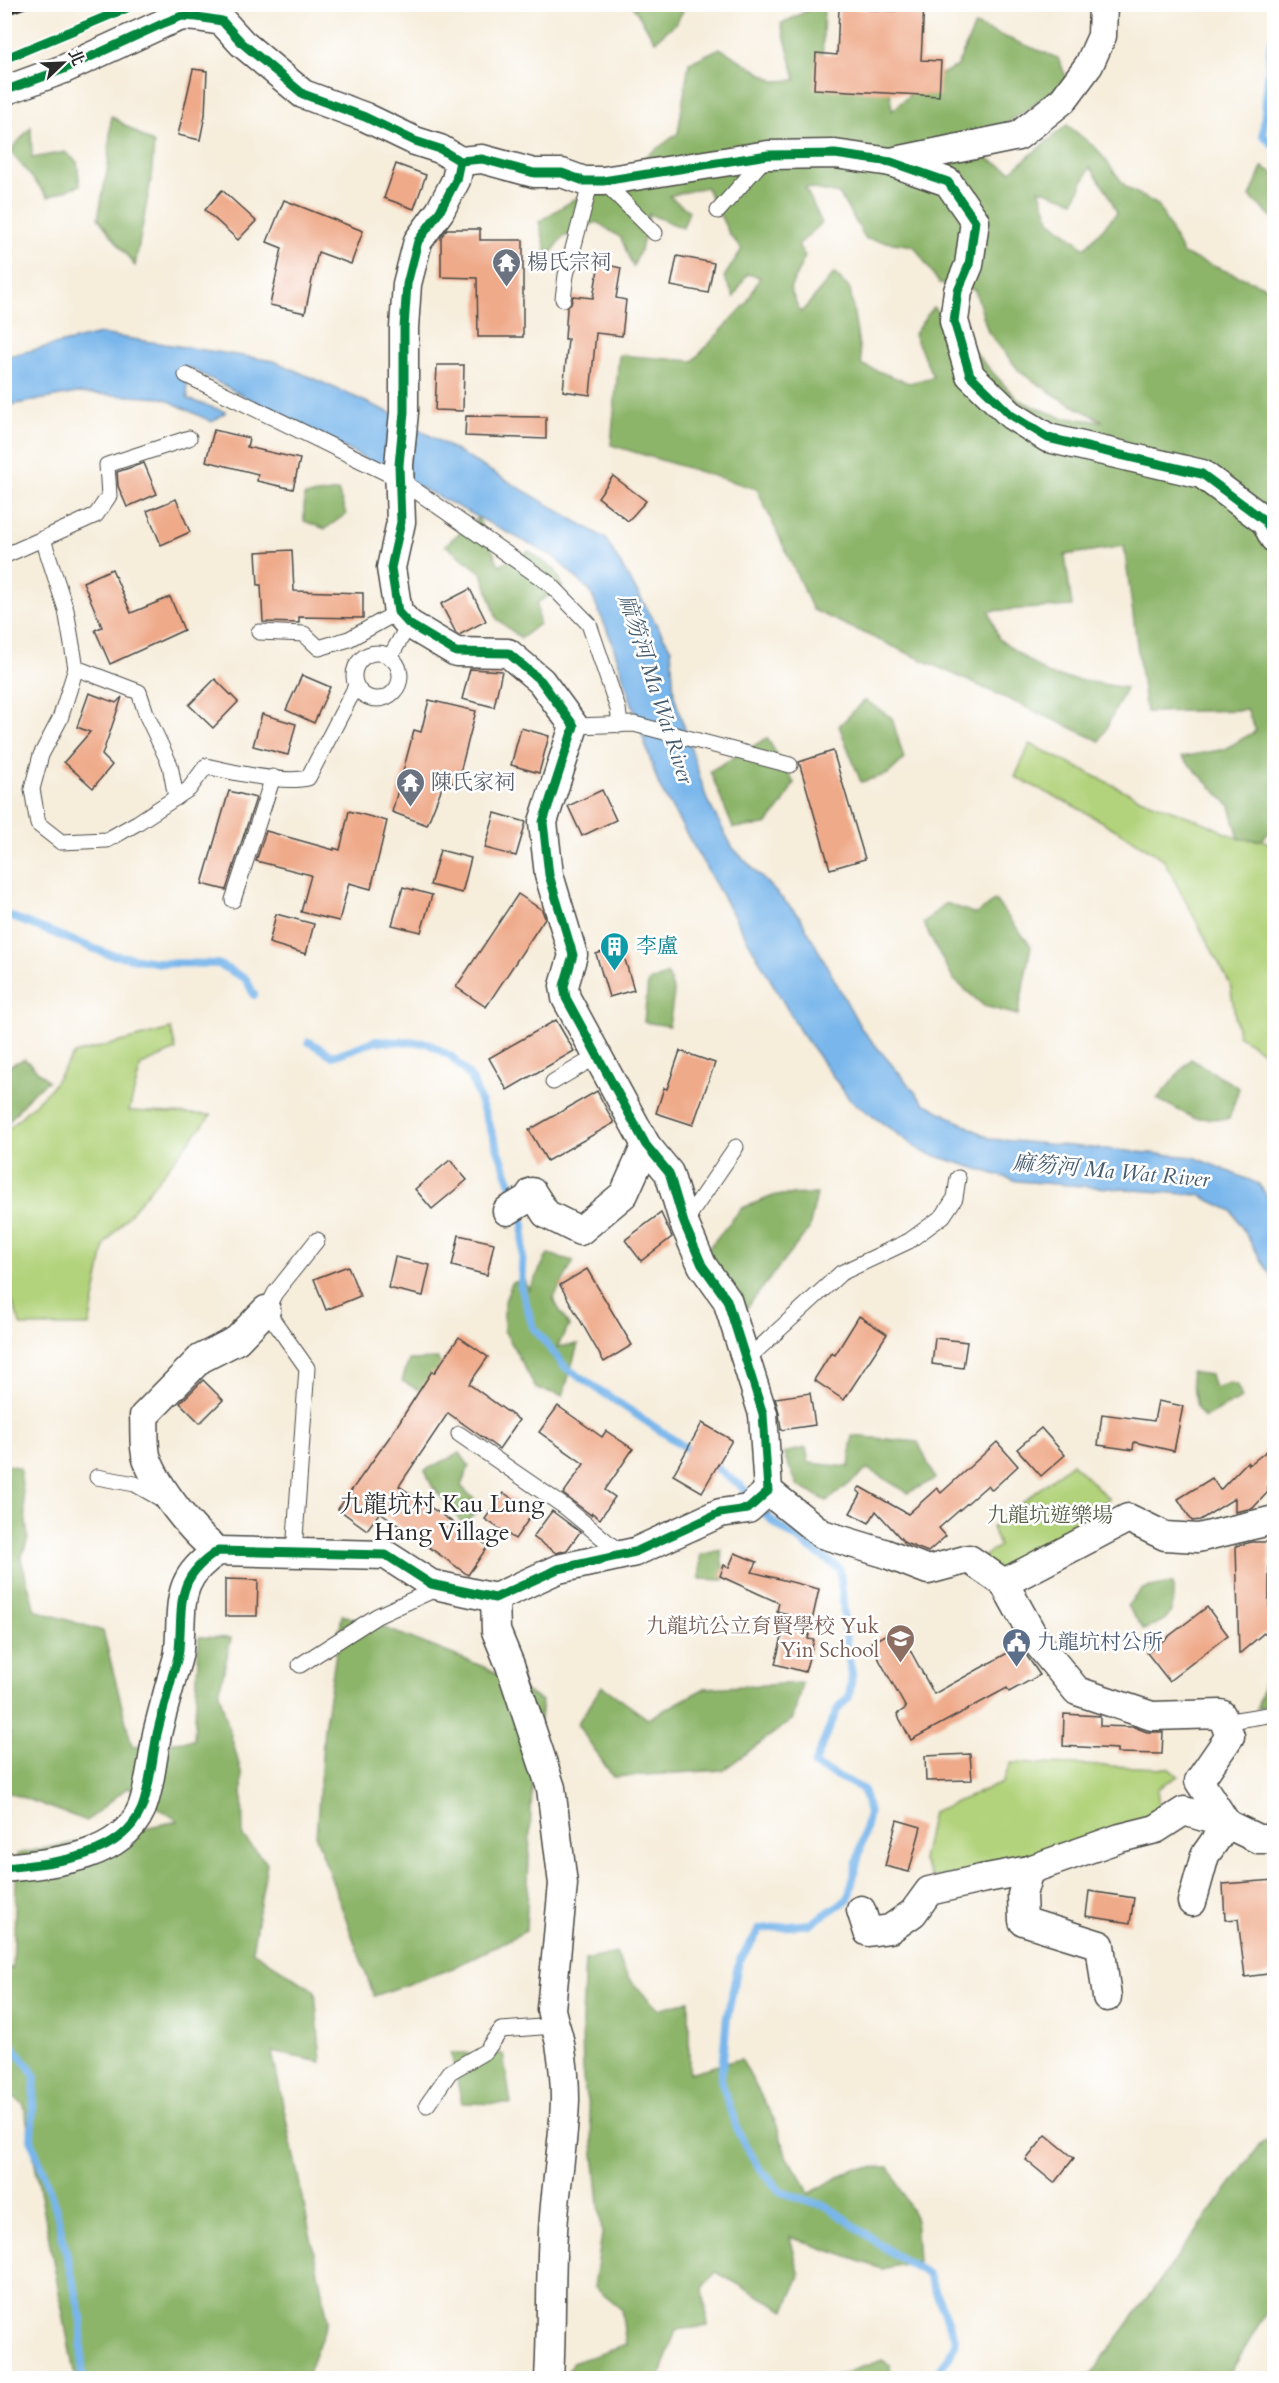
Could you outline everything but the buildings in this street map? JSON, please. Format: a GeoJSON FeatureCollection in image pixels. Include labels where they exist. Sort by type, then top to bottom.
{"type":"FeatureCollection","features":[{"type":"Feature","properties":{"kind":"street"},"geometry":{"type":"LineString","coordinates":[[891,162],[1018,136],[1063,100],[1089,65],[1102,36],[1103,4]]}},
{"type":"Feature","properties":{"kind":"street"},"geometry":{"type":"LineString","coordinates":[[4,91],[64,69],[182,16],[222,21],[242,43],[303,93],[364,117],[415,141],[440,149],[460,161],[482,159],[534,173],[562,173],[584,181],[597,181],[768,155],[835,154],[891,162],[948,182],[975,220],[969,265],[958,291],[954,321],[970,375],[1011,415],[1048,438],[1202,474],[1265,521],[1275,538]]}},
{"type":"Feature","properties":{"kind":"street"},"geometry":{"type":"LineString","coordinates":[[460,161],[456,180],[440,211],[418,241],[407,284],[404,328],[404,412],[399,472],[400,522],[391,568],[403,618],[456,652],[508,653],[541,681],[574,726],[543,822],[549,875],[573,956],[564,986],[566,998],[646,1145],[669,1173],[684,1223],[702,1265],[727,1300],[763,1414],[768,1491],[822,1534],[884,1553],[928,1570],[969,1559],[1004,1583],[1035,1641],[1077,1691],[1152,1716],[1221,1714],[1230,1736],[1199,1781],[1227,1824]]}},
{"type":"Feature","properties":{"kind":"street"},"geometry":{"type":"LineString","coordinates":[[507,1211],[528,1200],[531,1192],[546,1214],[580,1231],[624,1194],[646,1145]]}},
{"type":"Feature","properties":{"kind":"street"},"geometry":{"type":"LineString","coordinates":[[218,1551],[208,1544],[174,1506],[147,1458],[144,1416],[200,1359],[237,1340],[266,1310]]}},
{"type":"Feature","properties":{"kind":"street"},"geometry":{"type":"LineString","coordinates":[[4,1868],[69,1859],[97,1850],[123,1836],[141,1810],[179,1653],[181,1605],[188,1578],[204,1560],[218,1551],[386,1555],[431,1584],[495,1598],[558,1569],[635,1552],[720,1513],[748,1509],[768,1491]]}},
{"type":"Feature","properties":{"kind":"street"},"geometry":{"type":"LineString","coordinates":[[1004,1583],[1128,1518],[1165,1536],[1198,1538],[1275,1520]]}},
{"type":"Feature","properties":{"kind":"street"},"geometry":{"type":"LineString","coordinates":[[495,1598],[496,1631],[510,1665],[551,1788],[563,1884],[551,2009],[560,2042],[565,2098],[555,2191],[550,2280],[552,2330],[549,2379]]}},
{"type":"Feature","properties":{"kind":"street"},"geometry":{"type":"LineString","coordinates":[[861,1910],[868,1932],[890,1929],[913,1913],[929,1891],[1029,1870],[1120,1838],[1156,1830],[1184,1811],[1227,1824],[1258,1839],[1275,1839]]}},
{"type":"Feature","properties":{"kind":"street"},"geometry":{"type":"LineString","coordinates":[[1192,1902],[1205,1855],[1227,1824]]}},
{"type":"Feature","properties":{"kind":"street"},"geometry":{"type":"LineString","coordinates":[[1029,1870],[1022,1895],[1023,1921],[1100,1945],[1107,1997]]}},
{"type":"Feature","properties":{"kind":"lane"},"geometry":{"type":"LineString","coordinates":[[718,211],[768,155]]}},
{"type":"Feature","properties":{"kind":"lane"},"geometry":{"type":"LineString","coordinates":[[563,299],[566,275],[597,181],[656,233]]}},
{"type":"Feature","properties":{"kind":"lane"},"geometry":{"type":"LineString","coordinates":[[186,375],[399,472],[550,584],[589,624],[618,709],[627,725]]}},
{"type":"Feature","properties":{"kind":"lane"},"geometry":{"type":"LineString","coordinates":[[4,556],[96,515],[109,496],[107,465],[189,438]]}},
{"type":"Feature","properties":{"kind":"lane"},"geometry":{"type":"LineString","coordinates":[[43,539],[66,610],[76,668],[60,719],[41,754],[32,789],[38,824],[61,842],[107,840],[189,789],[206,766],[237,774],[296,781],[308,778],[356,686]]}},
{"type":"Feature","properties":{"kind":"lane"},"geometry":{"type":"LineString","coordinates":[[259,632],[304,634],[320,648],[403,618]]}},
{"type":"Feature","properties":{"kind":"lane"},"geometry":{"type":"LineString","coordinates":[[390,657],[403,618]]}},
{"type":"Feature","properties":{"kind":"lane"},"geometry":{"type":"LineString","coordinates":[[379,652],[390,657],[399,668],[400,682],[392,694],[379,699],[366,696],[356,686],[354,674],[358,663],[367,655],[379,652]]}},
{"type":"Feature","properties":{"kind":"lane"},"geometry":{"type":"LineString","coordinates":[[76,668],[139,692],[147,716],[170,765],[176,798]]}},
{"type":"Feature","properties":{"kind":"lane"},"geometry":{"type":"LineString","coordinates":[[574,726],[627,725],[790,765]]}},
{"type":"Feature","properties":{"kind":"lane"},"geometry":{"type":"LineString","coordinates":[[233,900],[273,777]]}},
{"type":"Feature","properties":{"kind":"lane"},"geometry":{"type":"LineString","coordinates":[[553,1082],[597,1056]]}},
{"type":"Feature","properties":{"kind":"lane"},"geometry":{"type":"LineString","coordinates":[[684,1223],[736,1147]]}},
{"type":"Feature","properties":{"kind":"lane"},"geometry":{"type":"LineString","coordinates":[[746,1360],[841,1273],[909,1240],[943,1216],[956,1198],[958,1178]]}},
{"type":"Feature","properties":{"kind":"lane"},"geometry":{"type":"LineString","coordinates":[[294,1552],[297,1482],[307,1368],[266,1310],[275,1293],[316,1240]]}},
{"type":"Feature","properties":{"kind":"lane"},"geometry":{"type":"LineString","coordinates":[[459,1434],[565,1507],[622,1554]]}},
{"type":"Feature","properties":{"kind":"lane"},"geometry":{"type":"LineString","coordinates":[[97,1477],[135,1484],[174,1506]]}},
{"type":"Feature","properties":{"kind":"lane"},"geometry":{"type":"LineString","coordinates":[[300,1665],[377,1616],[442,1586]]}},
{"type":"Feature","properties":{"kind":"lane"},"geometry":{"type":"LineString","coordinates":[[1224,1722],[1275,1714]]}},
{"type":"Feature","properties":{"kind":"lane"},"geometry":{"type":"LineString","coordinates":[[427,2105],[450,2072],[486,2051],[501,2030],[554,2026]]}},
{"type":"Feature","properties":{"kind":"green space"},"geometry":{"type":"Polygon","coordinates":[[[632,5],[686,5],[677,22],[655,41],[632,5]]]}},
{"type":"Feature","properties":{"kind":"green space"},"geometry":{"type":"Polygon","coordinates":[[[818,5],[824,5],[822,68],[888,65],[892,111],[920,85],[957,66],[975,25],[1058,58],[1068,81],[999,129],[947,137],[1011,171],[1067,125],[1097,149],[1126,187],[1158,205],[1183,254],[1274,290],[1274,827],[1262,840],[1239,839],[1230,806],[1182,757],[1225,749],[1256,731],[1247,710],[1146,712],[1124,546],[1065,555],[1072,606],[989,611],[999,639],[1049,675],[1126,688],[1100,741],[813,610],[757,489],[611,445],[619,355],[693,361],[746,304],[760,277],[747,274],[734,297],[724,277],[742,249],[730,235],[706,187],[669,196],[689,211],[683,228],[649,214],[642,246],[633,267],[621,238],[597,222],[563,237],[548,257],[539,222],[644,157],[678,133],[689,63],[720,48],[774,81],[796,80],[781,24],[818,5]],[[1090,167],[1074,201],[1039,189],[1050,220],[1085,248],[1117,213],[1107,191],[1090,167]],[[805,187],[822,223],[798,245],[805,256],[790,289],[801,313],[834,273],[850,289],[862,365],[909,383],[933,377],[914,334],[933,307],[1018,400],[1063,418],[1103,421],[1064,401],[1020,372],[988,332],[975,290],[939,283],[914,246],[866,239],[839,194],[805,187]]]}},
{"type":"Feature","properties":{"kind":"green space"},"geometry":{"type":"Polygon","coordinates":[[[111,116],[154,144],[151,180],[135,266],[98,218],[108,166],[111,116]]]}},
{"type":"Feature","properties":{"kind":"green space"},"geometry":{"type":"Polygon","coordinates":[[[31,127],[32,158],[65,152],[77,162],[80,185],[48,197],[10,151],[31,127]]]}},
{"type":"Feature","properties":{"kind":"green space"},"geometry":{"type":"Polygon","coordinates":[[[1262,167],[1274,173],[1274,219],[1250,197],[1262,167]]]}},
{"type":"Feature","properties":{"kind":"green space"},"geometry":{"type":"Polygon","coordinates":[[[338,491],[346,514],[325,529],[304,521],[304,496],[338,491]]]}},
{"type":"Feature","properties":{"kind":"green space"},"geometry":{"type":"Polygon","coordinates":[[[478,518],[499,565],[529,551],[555,570],[563,586],[537,603],[539,624],[521,638],[497,619],[482,573],[445,545],[478,518]]]}},
{"type":"Feature","properties":{"kind":"green space"},"geometry":{"type":"Polygon","coordinates":[[[865,700],[892,718],[904,759],[888,774],[861,782],[839,726],[865,700]]]}},
{"type":"Feature","properties":{"kind":"green space"},"geometry":{"type":"Polygon","coordinates":[[[767,738],[794,783],[782,805],[766,825],[733,828],[710,771],[767,738]]]}},
{"type":"Feature","properties":{"kind":"green space"},"geometry":{"type":"Polygon","coordinates":[[[1030,744],[1137,797],[1203,822],[1239,839],[1262,840],[1274,845],[1274,1059],[1238,1035],[1230,984],[1163,859],[1072,805],[1015,777],[1030,744]]]}},
{"type":"Feature","properties":{"kind":"green space"},"geometry":{"type":"Polygon","coordinates":[[[995,900],[1031,946],[1018,1015],[984,1006],[953,979],[923,923],[946,903],[976,914],[995,900]]]}},
{"type":"Feature","properties":{"kind":"green space"},"geometry":{"type":"Polygon","coordinates":[[[668,974],[674,993],[669,1026],[644,1022],[648,982],[668,974]]]}},
{"type":"Feature","properties":{"kind":"green space"},"geometry":{"type":"Polygon","coordinates":[[[171,1029],[176,1050],[141,1065],[129,1111],[211,1115],[105,1244],[89,1326],[21,1326],[5,1282],[5,1132],[50,1089],[74,1054],[171,1029]]]}},
{"type":"Feature","properties":{"kind":"green space"},"geometry":{"type":"Polygon","coordinates":[[[25,1059],[48,1081],[32,1093],[5,1126],[5,1067],[25,1059]]]}},
{"type":"Feature","properties":{"kind":"green space"},"geometry":{"type":"Polygon","coordinates":[[[1191,1059],[1239,1088],[1229,1119],[1194,1118],[1157,1099],[1191,1059]]]}},
{"type":"Feature","properties":{"kind":"green space"},"geometry":{"type":"Polygon","coordinates":[[[817,1194],[809,1229],[745,1310],[706,1251],[742,1208],[776,1195],[817,1194]]]}},
{"type":"Feature","properties":{"kind":"green space"},"geometry":{"type":"Polygon","coordinates":[[[548,1254],[574,1261],[553,1299],[569,1326],[557,1347],[578,1344],[563,1396],[536,1388],[504,1330],[504,1304],[512,1283],[525,1280],[529,1290],[548,1254]]]}},
{"type":"Feature","properties":{"kind":"green space"},"geometry":{"type":"Polygon","coordinates":[[[438,1359],[443,1371],[430,1396],[402,1381],[409,1360],[438,1359]]]}},
{"type":"Feature","properties":{"kind":"green space"},"geometry":{"type":"Polygon","coordinates":[[[1190,1372],[1210,1375],[1214,1388],[1230,1383],[1237,1385],[1242,1398],[1204,1418],[1197,1408],[1190,1372]]]}},
{"type":"Feature","properties":{"kind":"green space"},"geometry":{"type":"Polygon","coordinates":[[[852,1436],[918,1442],[935,1479],[908,1493],[868,1469],[827,1501],[798,1486],[783,1453],[806,1448],[809,1463],[849,1467],[852,1436]]]}},
{"type":"Feature","properties":{"kind":"green space"},"geometry":{"type":"Polygon","coordinates":[[[460,1453],[469,1466],[461,1486],[478,1503],[479,1511],[463,1524],[432,1486],[425,1470],[460,1453]]]}},
{"type":"Feature","properties":{"kind":"green space","name":"九龍坑遊樂場"},"geometry":{"type":"Polygon","coordinates":[[[1072,1463],[1109,1499],[1057,1543],[992,1572],[982,1558],[999,1546],[992,1527],[1072,1463]]]}},
{"type":"Feature","properties":{"kind":"green space"},"geometry":{"type":"Polygon","coordinates":[[[4,1464],[20,1468],[28,1539],[21,1559],[35,1610],[103,1631],[132,1746],[194,1740],[199,1637],[231,1638],[219,1693],[242,1775],[243,1837],[267,1863],[252,1951],[315,1991],[321,2062],[272,2052],[328,2320],[306,2378],[75,2378],[24,2105],[5,2090],[5,1965],[13,1969],[17,1854],[178,1821],[128,1787],[87,1821],[5,1791],[5,1766],[11,1734],[4,1730],[4,1464]]]}},
{"type":"Feature","properties":{"kind":"green space"},"geometry":{"type":"Polygon","coordinates":[[[721,1550],[724,1580],[700,1579],[700,1555],[721,1550]]]}},
{"type":"Feature","properties":{"kind":"green space"},"geometry":{"type":"Polygon","coordinates":[[[1173,1584],[1170,1614],[1161,1622],[1144,1630],[1127,1606],[1142,1589],[1173,1584]]]}},
{"type":"Feature","properties":{"kind":"green space"},"geometry":{"type":"Polygon","coordinates":[[[342,1615],[380,1626],[484,1667],[542,1701],[532,1786],[526,1931],[453,1968],[374,1996],[316,1837],[324,1728],[342,1615]]]}},
{"type":"Feature","properties":{"kind":"green space"},"geometry":{"type":"Polygon","coordinates":[[[1265,1678],[1274,1679],[1274,1705],[1257,1708],[1265,1678]]]}},
{"type":"Feature","properties":{"kind":"green space"},"geometry":{"type":"Polygon","coordinates":[[[802,1683],[793,1719],[723,1770],[613,1777],[577,1724],[602,1686],[648,1719],[705,1688],[802,1683]]]}},
{"type":"Feature","properties":{"kind":"green space"},"geometry":{"type":"Polygon","coordinates":[[[1011,1763],[1168,1768],[1178,1776],[1157,1789],[1160,1819],[1035,1862],[933,1878],[922,1860],[932,1812],[1002,1783],[1011,1763]]]}},
{"type":"Feature","properties":{"kind":"green space"},"geometry":{"type":"Polygon","coordinates":[[[616,1953],[628,1978],[658,2009],[689,2001],[689,2073],[741,2059],[776,2123],[787,2158],[802,2178],[809,2194],[854,2168],[889,2167],[915,2217],[918,2261],[882,2269],[790,2237],[800,2276],[785,2310],[716,2272],[703,2288],[708,2326],[676,2330],[659,2378],[565,2378],[572,2363],[626,2345],[621,2309],[594,2287],[602,2234],[591,2123],[583,2079],[582,2021],[585,1960],[616,1953]]]}},
{"type":"Feature","properties":{"kind":"green space"},"geometry":{"type":"Polygon","coordinates":[[[451,2053],[503,2054],[511,2104],[462,2103],[451,2053]]]}},
{"type":"Feature","properties":{"kind":"green space"},"geometry":{"type":"Polygon","coordinates":[[[1274,2135],[1274,2300],[1227,2378],[1088,2378],[1262,2142],[1274,2135]]]}},
{"type":"Feature","properties":{"kind":"green space"},"geometry":{"type":"Polygon","coordinates":[[[882,2360],[890,2365],[891,2378],[830,2378],[882,2360]]]}},
{"type":"Feature","properties":{"kind":"water","name":"麻笏河 Ma Wat River"},"geometry":{"type":"Polygon","coordinates":[[[100,334],[274,361],[393,414],[605,538],[671,649],[674,695],[707,800],[733,848],[800,917],[861,1028],[924,1103],[991,1139],[1194,1157],[1259,1184],[1274,1206],[1274,1281],[1232,1211],[1199,1195],[1017,1181],[923,1152],[850,1100],[800,1031],[659,786],[611,639],[590,591],[553,556],[188,367],[186,375],[188,399],[226,412],[212,422],[163,398],[77,393],[5,406],[4,357],[100,334]]]}},
{"type":"Feature","properties":{"kind":"waterway"},"geometry":{"type":"LineString","coordinates":[[1271,43],[1263,135],[1274,146]]}},
{"type":"Feature","properties":{"kind":"waterway"},"geometry":{"type":"LineString","coordinates":[[4,914],[108,954],[161,963],[218,964],[246,979],[254,995]]}},
{"type":"Feature","properties":{"kind":"waterway"},"geometry":{"type":"LineString","coordinates":[[309,1042],[333,1056],[375,1041],[427,1043],[452,1057],[472,1079],[515,1195],[524,1225],[521,1287],[533,1327],[565,1367],[695,1454]]}},
{"type":"Feature","properties":{"kind":"waterway"},"geometry":{"type":"LineString","coordinates":[[709,1463],[739,1484],[773,1522],[840,1569],[847,1651],[852,1674],[849,1697],[837,1710],[814,1765],[863,1789],[869,1813],[848,1899],[810,1924],[760,1929],[739,1961],[727,2017],[721,2080],[738,2132],[759,2168],[781,2192],[828,2207],[895,2255],[928,2274],[956,2340],[949,2357],[933,2378]]}},
{"type":"Feature","properties":{"kind":"waterway"},"geometry":{"type":"LineString","coordinates":[[4,2036],[35,2077],[31,2139],[56,2209],[81,2316],[82,2378]]}},
{"type":"Feature","properties":{"kind":"railway"},"geometry":{"type":"LineString","coordinates":[[4,14],[32,4]]}},
{"type":"Feature","properties":{"kind":"cycle path"},"geometry":{"type":"LineString","coordinates":[[4,59],[127,8]]}},
{"type":"Feature","properties":{"kind":"cycle path"},"geometry":{"type":"LineString","coordinates":[[4,91],[64,69],[182,16],[197,17],[222,21],[242,43],[303,94],[365,117],[415,141],[440,149],[460,161],[482,159],[534,173],[562,173],[584,181],[603,181],[768,155],[835,154],[891,162],[948,182],[975,221],[969,265],[958,291],[954,321],[970,375],[1011,415],[1048,438],[1202,474],[1265,521],[1274,538]]}},
{"type":"Feature","properties":{"kind":"cycle path"},"geometry":{"type":"LineString","coordinates":[[4,1868],[42,1864],[82,1855],[100,1849],[117,1839],[131,1826],[141,1810],[146,1794],[157,1734],[178,1658],[181,1606],[187,1582],[204,1561],[218,1551],[386,1555],[431,1584],[495,1598],[558,1569],[635,1552],[720,1513],[748,1509],[768,1491],[763,1414],[727,1300],[702,1265],[684,1223],[669,1173],[646,1145],[566,998],[564,986],[573,955],[549,875],[543,822],[574,726],[541,681],[508,653],[456,652],[409,624],[398,612],[391,568],[401,522],[399,465],[404,412],[404,328],[407,284],[418,241],[440,211],[456,180],[460,161]]}},
{"type":"Feature","properties":{"kind":"place","name":"楊氏宗祠"},"geometry":{"type":"Point","coordinates":[506,288]}},
{"type":"Feature","properties":{"kind":"place","name":"陳氏家祠"},"geometry":{"type":"Point","coordinates":[410,808]}},
{"type":"Feature","properties":{"kind":"place","name":"李盧"},"geometry":{"type":"Point","coordinates":[615,972]}},
{"type":"Feature","properties":{"kind":"place","name":"九龍坑公立育賢學校 Yuk Yin School"},"geometry":{"type":"Point","coordinates":[900,1664]}},
{"type":"Feature","properties":{"kind":"place","name":"九龍坑村公所"},"geometry":{"type":"Point","coordinates":[1016,1668]}},
{"type":"Feature","properties":{"kind":"district","name":"九龍坑村 Kau Lung Hang Village"},"geometry":{"type":"Point","coordinates":[442,1518]}}]}
